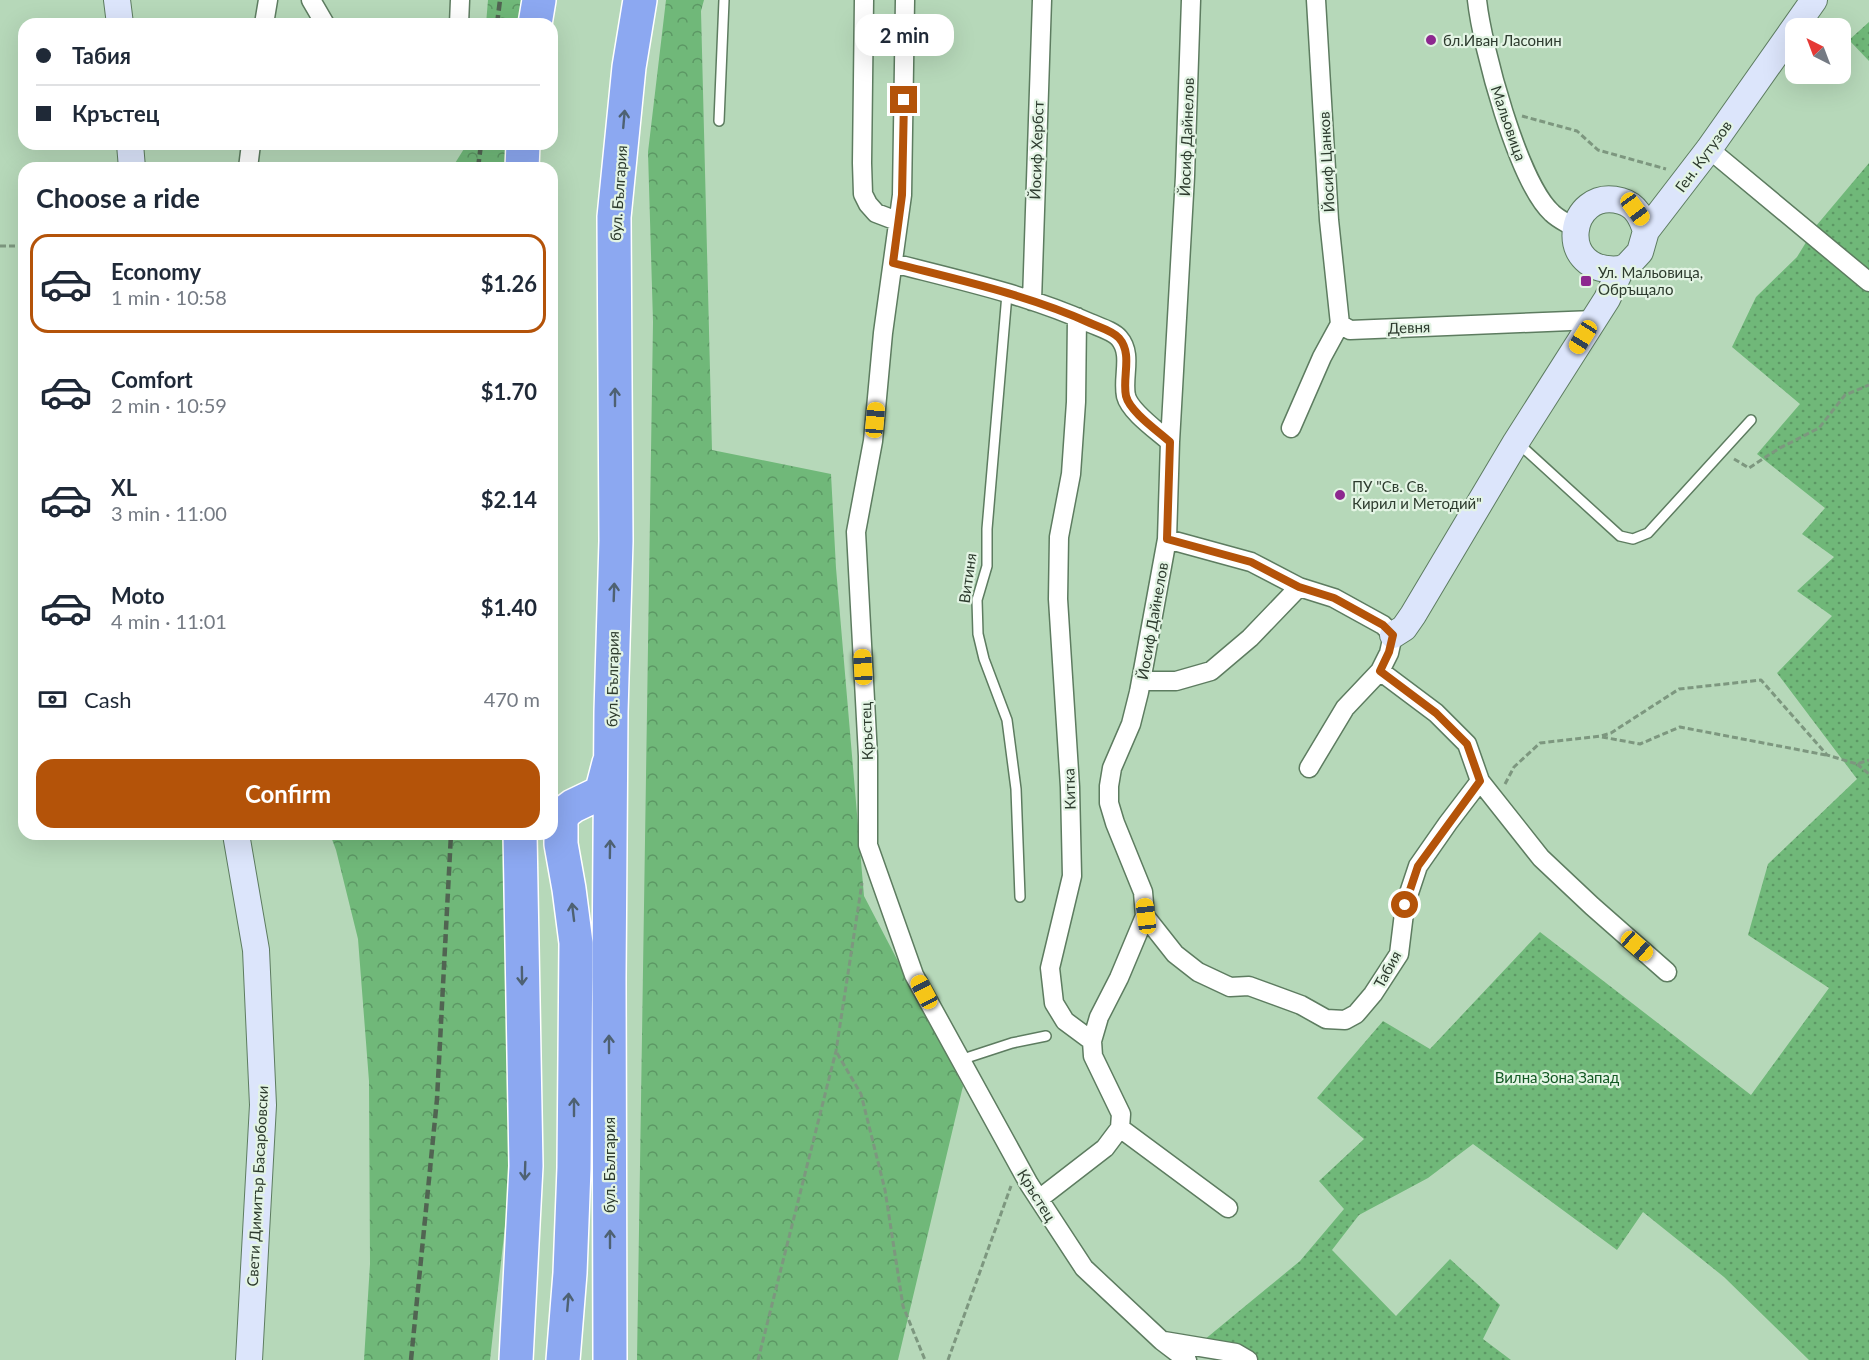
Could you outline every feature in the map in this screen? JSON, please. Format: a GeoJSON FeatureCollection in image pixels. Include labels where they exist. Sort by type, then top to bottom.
{"type":"FeatureCollection","features":[{"type":"Feature","properties":{"kind":"highway"},"geometry":{"type":"LineString","coordinates":[[537,18],[539,0]]}},
{"type":"Feature","properties":{"kind":"highway","name":"бул. България"},"geometry":{"type":"LineString","coordinates":[[610,1360],[609,978],[616,541],[614,217],[629,67],[640,0]]}},
{"type":"Feature","properties":{"kind":"highway"},"geometry":{"type":"LineString","coordinates":[[563,1360],[570,1273],[574,1168],[576,943],[570,889],[561,844],[561,820],[565,812],[573,806],[598,794],[606,777],[611,756]]}},
{"type":"Feature","properties":{"kind":"highway"},"geometry":{"type":"LineString","coordinates":[[516,1360],[526,1166],[520,840]]}},
{"type":"Feature","properties":{"kind":"street"},"geometry":{"type":"LineString","coordinates":[[117,0],[119,18]]}},
{"type":"Feature","properties":{"kind":"street"},"geometry":{"type":"LineString","coordinates":[[265,18],[268,0]]}},
{"type":"Feature","properties":{"kind":"street"},"geometry":{"type":"LineString","coordinates":[[310,0],[321,18]]}},
{"type":"Feature","properties":{"kind":"street"},"geometry":{"type":"LineString","coordinates":[[459,0],[459,18]]}},
{"type":"Feature","properties":{"kind":"street"},"geometry":{"type":"LineString","coordinates":[[864,0],[863,194],[876,213],[897,221]]}},
{"type":"Feature","properties":{"kind":"street","name":"Кръстец"},"geometry":{"type":"LineString","coordinates":[[905,0],[902,195],[897,221],[873,441],[856,532],[867,756],[868,845],[914,975],[1018,1165],[1084,1268],[1162,1341],[1186,1360]]}},
{"type":"Feature","properties":{"kind":"street","name":"Йосиф Хербст"},"geometry":{"type":"LineString","coordinates":[[1032,301],[1042,0]]}},
{"type":"Feature","properties":{"kind":"street","name":"Йосиф Дайнелов"},"geometry":{"type":"LineString","coordinates":[[1146,916],[1143,892],[1109,803],[1112,768],[1131,724],[1141,681],[1167,539],[1170,442],[1185,176],[1191,0]]}},
{"type":"Feature","properties":{"kind":"street","name":"Йосиф Цанков"},"geometry":{"type":"LineString","coordinates":[[1316,0],[1329,220],[1341,324]]}},
{"type":"Feature","properties":{"kind":"street","name":"Мальовица"},"geometry":{"type":"LineString","coordinates":[[1477,0],[1486,51],[1503,110],[1531,183],[1551,212],[1575,228]]}},
{"type":"Feature","properties":{"kind":"street","name":"Ген. Кутузов"},"geometry":{"type":"LineString","coordinates":[[1393,635],[1404,628],[1413,615],[1516,442],[1594,320],[1621,269],[1640,252],[1646,231],[1709,149],[1814,0]]}},
{"type":"Feature","properties":{"kind":"street"},"geometry":{"type":"LineString","coordinates":[[1709,149],[1869,282]]}},
{"type":"Feature","properties":{"kind":"street"},"geometry":{"type":"LineString","coordinates":[[1621,269],[1606,271],[1592,266],[1581,256],[1575,243],[1575,228],[1580,216],[1588,207],[1599,201],[1612,199],[1625,202],[1635,209],[1643,219],[1646,231]]}},
{"type":"Feature","properties":{"kind":"street"},"geometry":{"type":"LineString","coordinates":[[893,263],[1032,301],[1077,317],[1118,337],[1127,361],[1126,396],[1142,418],[1170,442]]}},
{"type":"Feature","properties":{"kind":"street","name":"Китка"},"geometry":{"type":"LineString","coordinates":[[1077,317],[1076,402],[1071,474],[1059,537],[1058,599],[1070,787],[1072,876],[1050,968],[1054,1003],[1065,1021],[1092,1041]]}},
{"type":"Feature","properties":{"kind":"street","name":"Девня"},"geometry":{"type":"LineString","coordinates":[[1341,324],[1350,330],[1594,320]]}},
{"type":"Feature","properties":{"kind":"street"},"geometry":{"type":"LineString","coordinates":[[1291,428],[1322,357],[1341,324]]}},
{"type":"Feature","properties":{"kind":"street"},"geometry":{"type":"LineString","coordinates":[[1167,539],[1251,562],[1299,587],[1334,598],[1383,625],[1393,635],[1389,652],[1380,671],[1345,708],[1309,768]]}},
{"type":"Feature","properties":{"kind":"street"},"geometry":{"type":"LineString","coordinates":[[1141,681],[1176,681],[1211,671],[1262,627],[1299,587]]}},
{"type":"Feature","properties":{"kind":"street"},"geometry":{"type":"LineString","coordinates":[[1380,671],[1436,713],[1467,744],[1480,781],[1541,858],[1667,972]]}},
{"type":"Feature","properties":{"kind":"street","name":"Табия"},"geometry":{"type":"LineString","coordinates":[[1146,916],[1175,954],[1198,972],[1230,987],[1249,986],[1301,1005],[1326,1020],[1345,1020],[1356,1014],[1399,954],[1405,905],[1418,866],[1480,781]]}},
{"type":"Feature","properties":{"kind":"street","name":"Свети Димитър Басарбовски"},"geometry":{"type":"LineString","coordinates":[[237,840],[256,950],[263,1105],[249,1360]]}},
{"type":"Feature","properties":{"kind":"street"},"geometry":{"type":"LineString","coordinates":[[1039,1199],[1105,1148],[1120,1128],[1121,1114],[1093,1056],[1092,1041],[1099,1017],[1146,916]]}},
{"type":"Feature","properties":{"kind":"street"},"geometry":{"type":"LineString","coordinates":[[1120,1128],[1228,1208]]}},
{"type":"Feature","properties":{"kind":"street"},"geometry":{"type":"LineString","coordinates":[[1162,1341],[1236,1353],[1248,1360]]}},
{"type":"Feature","properties":{"kind":"lane"},"geometry":{"type":"LineString","coordinates":[[719,121],[724,0]]}},
{"type":"Feature","properties":{"kind":"lane","name":"Витиня"},"geometry":{"type":"LineString","coordinates":[[1007,294],[987,530],[987,566],[977,600],[978,634],[984,659],[1007,720],[1016,789],[1020,897]]}},
{"type":"Feature","properties":{"kind":"lane"},"geometry":{"type":"LineString","coordinates":[[1516,442],[1620,536],[1633,539],[1648,533],[1751,420]]}},
{"type":"Feature","properties":{"kind":"lane"},"geometry":{"type":"LineString","coordinates":[[960,1060],[1012,1043],[1046,1036]]}},
{"type":"Feature","properties":{"kind":"path"},"geometry":{"type":"LineString","coordinates":[[1503,110],[1577,131],[1598,150],[1690,175]]}},
{"type":"Feature","properties":{"kind":"path"},"geometry":{"type":"LineString","coordinates":[[0,246],[18,246]]}},
{"type":"Feature","properties":{"kind":"path"},"geometry":{"type":"LineString","coordinates":[[1706,471],[1735,459],[1749,468],[1778,449],[1819,428],[1845,394],[1869,385]]}},
{"type":"Feature","properties":{"kind":"path"},"geometry":{"type":"LineString","coordinates":[[1495,801],[1514,767],[1540,743],[1611,733],[1678,689],[1761,680],[1827,755]]}},
{"type":"Feature","properties":{"kind":"path"},"geometry":{"type":"LineString","coordinates":[[1601,736],[1640,744],[1680,727],[1827,755],[1857,764],[1869,774]]}},
{"type":"Feature","properties":{"kind":"path"},"geometry":{"type":"LineString","coordinates":[[1857,764],[1869,760]]}},
{"type":"Feature","properties":{"kind":"path"},"geometry":{"type":"LineString","coordinates":[[758,1360],[836,1051],[868,845]]}},
{"type":"Feature","properties":{"kind":"path"},"geometry":{"type":"LineString","coordinates":[[836,1051],[861,1094],[885,1190],[903,1306],[925,1360]]}},
{"type":"Feature","properties":{"kind":"path"},"geometry":{"type":"LineString","coordinates":[[948,1360],[1018,1165]]}},
{"type":"Feature","properties":{"kind":"green space"},"geometry":{"type":"Polygon","coordinates":[[[488,0],[531,0],[528,18],[486,18],[488,0]]]}},
{"type":"Feature","properties":{"kind":"green space"},"geometry":{"type":"Polygon","coordinates":[[[666,0],[704,0],[701,11],[712,450],[831,474],[836,568],[864,896],[963,1086],[898,1360],[637,1360],[653,322],[648,152],[666,0]]]}},
{"type":"Feature","properties":{"kind":"green space"},"geometry":{"type":"Polygon","coordinates":[[[1869,22],[1869,61],[1851,42],[1851,38],[1869,22]]]}},
{"type":"Feature","properties":{"kind":"green space"},"geometry":{"type":"Polygon","coordinates":[[[463,150],[512,150],[511,162],[456,162],[463,150]]]}},
{"type":"Feature","properties":{"kind":"green space","name":"Вилна Зона Запад"},"geometry":{"type":"Polygon","coordinates":[[[1869,163],[1869,1360],[1809,1360],[1724,1277],[1643,1212],[1617,1250],[1473,1144],[1428,1178],[1359,1215],[1332,1250],[1396,1316],[1450,1259],[1500,1305],[1483,1339],[1511,1360],[1235,1360],[1204,1340],[1300,1261],[1344,1209],[1319,1181],[1364,1139],[1317,1098],[1383,1021],[1430,1049],[1540,932],[1751,1095],[1829,988],[1748,935],[1768,864],[1857,779],[1777,673],[1832,616],[1797,591],[1834,557],[1802,534],[1825,508],[1757,454],[1800,404],[1732,347],[1756,297],[1797,257],[1816,226],[1869,163]]]}},
{"type":"Feature","properties":{"kind":"green space"},"geometry":{"type":"Polygon","coordinates":[[[332,840],[511,840],[508,1200],[490,1360],[364,1360],[370,1264],[369,1081],[358,939],[332,840]]]}},
{"type":"Feature","properties":{"kind":"railway"},"geometry":{"type":"LineString","coordinates":[[498,18],[500,0]]}},
{"type":"Feature","properties":{"kind":"railway"},"geometry":{"type":"LineString","coordinates":[[479,162],[480,150]]}},
{"type":"Feature","properties":{"kind":"railway"},"geometry":{"type":"LineString","coordinates":[[411,1360],[437,1099],[451,840]]}},
{"type":"Feature","properties":{"kind":"place","name":"бл.Иван Ласонин"},"geometry":{"type":"Point","coordinates":[1431,40]}},
{"type":"Feature","properties":{"kind":"place","name":"Ул. Мальовица, Обръщало"},"geometry":{"type":"Point","coordinates":[1586,281]}},
{"type":"Feature","properties":{"kind":"place","name":"ПУ \"Св. Св. Кирил и Методий\""},"geometry":{"type":"Point","coordinates":[1340,495]}},
{"type":"Feature","properties":{"kind":"route"},"geometry":{"type":"LineString","coordinates":[[904,100],[902,195],[893,263],[1032,301],[1077,317],[1118,337],[1127,361],[1126,396],[1142,418],[1170,442],[1167,539],[1251,562],[1299,587],[1334,598],[1383,625],[1393,635],[1389,652],[1380,671],[1436,713],[1467,744],[1480,781],[1418,866],[1405,905]]}}]}
